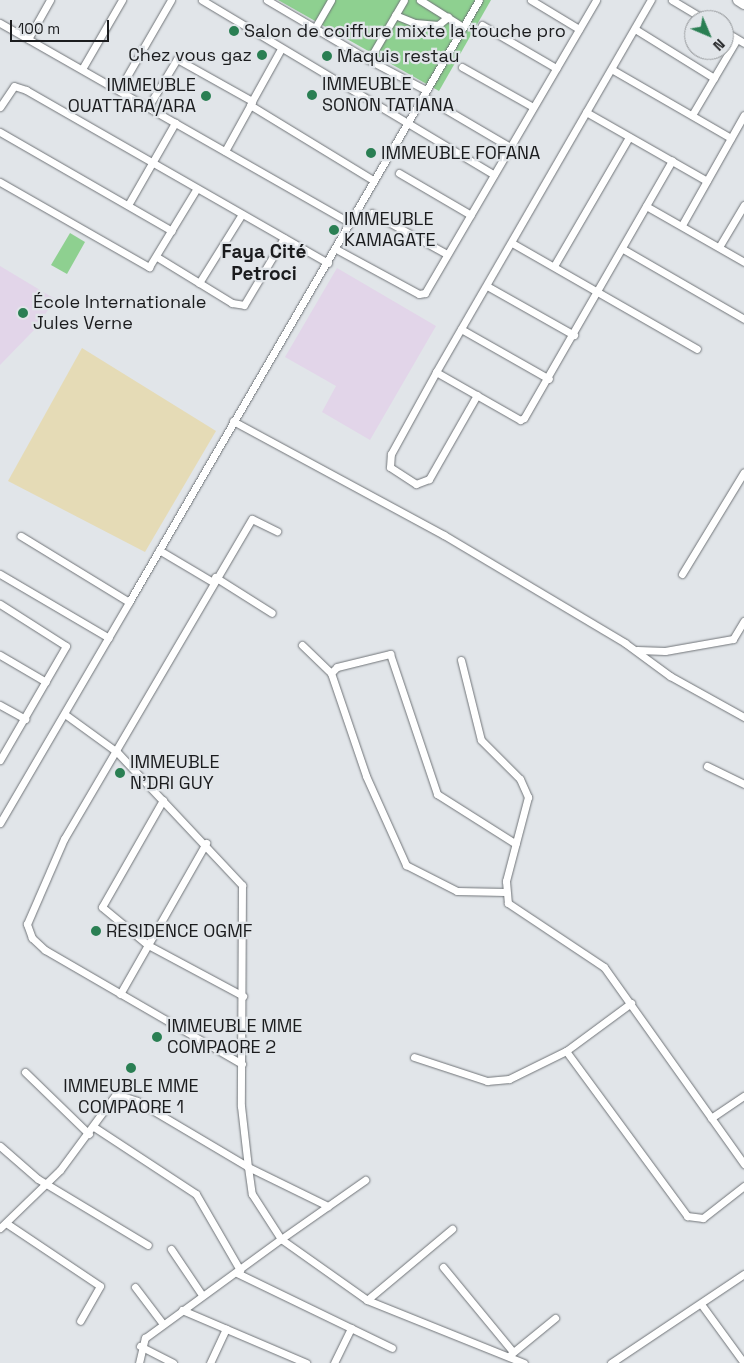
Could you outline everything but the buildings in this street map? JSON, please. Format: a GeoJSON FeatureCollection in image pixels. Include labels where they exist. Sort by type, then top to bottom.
{"type":"FeatureCollection","features":[{"type":"Feature","properties":{"kind":"main road"},"geometry":{"type":"LineString","coordinates":[[738,0],[744,4]]}},
{"type":"Feature","properties":{"kind":"street"},"geometry":{"type":"LineString","coordinates":[[28,39],[50,0]]}},
{"type":"Feature","properties":{"kind":"street"},"geometry":{"type":"LineString","coordinates":[[82,69],[122,0]]}},
{"type":"Feature","properties":{"kind":"street"},"geometry":{"type":"LineString","coordinates":[[119,90],[171,0]]}},
{"type":"Feature","properties":{"kind":"street"},"geometry":{"type":"LineString","coordinates":[[202,0],[494,175]]}},
{"type":"Feature","properties":{"kind":"street"},"geometry":{"type":"LineString","coordinates":[[267,0],[424,93],[510,147]]}},
{"type":"Feature","properties":{"kind":"street"},"geometry":{"type":"LineString","coordinates":[[315,28],[331,0]]}},
{"type":"Feature","properties":{"kind":"street"},"geometry":{"type":"LineString","coordinates":[[369,60],[404,0]]}},
{"type":"Feature","properties":{"kind":"street"},"geometry":{"type":"LineString","coordinates":[[420,0],[463,27]]}},
{"type":"Feature","properties":{"kind":"street"},"geometry":{"type":"LineString","coordinates":[[0,823],[66,715],[128,602],[233,421],[328,263],[373,180],[479,0]]}},
{"type":"Feature","properties":{"kind":"street"},"geometry":{"type":"LineString","coordinates":[[531,0],[579,29]]}},
{"type":"Feature","properties":{"kind":"street"},"geometry":{"type":"LineString","coordinates":[[336,249],[422,295],[596,0]]}},
{"type":"Feature","properties":{"kind":"street"},"geometry":{"type":"LineString","coordinates":[[477,395],[429,479],[416,484],[388,462],[436,372],[652,0]]}},
{"type":"Feature","properties":{"kind":"street"},"geometry":{"type":"LineString","coordinates":[[672,0],[688,10]]}},
{"type":"Feature","properties":{"kind":"street"},"geometry":{"type":"LineString","coordinates":[[395,15],[415,24],[438,25],[448,17]]}},
{"type":"Feature","properties":{"kind":"street"},"geometry":{"type":"LineString","coordinates":[[0,22],[350,223]]}},
{"type":"Feature","properties":{"kind":"street"},"geometry":{"type":"LineString","coordinates":[[482,26],[556,68]]}},
{"type":"Feature","properties":{"kind":"street"},"geometry":{"type":"LineString","coordinates":[[635,29],[714,78]]}},
{"type":"Feature","properties":{"kind":"street"},"geometry":{"type":"LineString","coordinates":[[692,115],[714,78],[741,41]]}},
{"type":"Feature","properties":{"kind":"street"},"geometry":{"type":"LineString","coordinates":[[225,151],[281,49]]}},
{"type":"Feature","properties":{"kind":"street"},"geometry":{"type":"LineString","coordinates":[[148,107],[177,59],[373,180]]}},
{"type":"Feature","properties":{"kind":"street"},"geometry":{"type":"LineString","coordinates":[[462,67],[533,107]]}},
{"type":"Feature","properties":{"kind":"street"},"geometry":{"type":"LineString","coordinates":[[613,70],[731,138]]}},
{"type":"Feature","properties":{"kind":"street"},"geometry":{"type":"LineString","coordinates":[[0,107],[15,86],[154,161],[196,188],[328,263]]}},
{"type":"Feature","properties":{"kind":"street"},"geometry":{"type":"LineString","coordinates":[[586,112],[707,181]]}},
{"type":"Feature","properties":{"kind":"street"},"geometry":{"type":"LineString","coordinates":[[682,225],[744,116]]}},
{"type":"Feature","properties":{"kind":"street"},"geometry":{"type":"LineString","coordinates":[[128,205],[175,123]]}},
{"type":"Feature","properties":{"kind":"street"},"geometry":{"type":"LineString","coordinates":[[0,132],[172,231]]}},
{"type":"Feature","properties":{"kind":"street"},"geometry":{"type":"LineString","coordinates":[[554,266],[629,136]]}},
{"type":"Feature","properties":{"kind":"street"},"geometry":{"type":"LineString","coordinates":[[436,372],[520,420],[549,379],[672,161]]}},
{"type":"Feature","properties":{"kind":"street"},"geometry":{"type":"LineString","coordinates":[[399,173],[470,215]]}},
{"type":"Feature","properties":{"kind":"street"},"geometry":{"type":"LineString","coordinates":[[0,182],[149,267],[157,257],[196,188]]}},
{"type":"Feature","properties":{"kind":"street"},"geometry":{"type":"LineString","coordinates":[[646,206],[744,262]]}},
{"type":"Feature","properties":{"kind":"street"},"geometry":{"type":"LineString","coordinates":[[719,247],[744,206]]}},
{"type":"Feature","properties":{"kind":"street"},"geometry":{"type":"LineString","coordinates":[[372,213],[447,254]]}},
{"type":"Feature","properties":{"kind":"street"},"geometry":{"type":"LineString","coordinates":[[199,283],[242,214]]}},
{"type":"Feature","properties":{"kind":"street"},"geometry":{"type":"LineString","coordinates":[[157,257],[199,283],[244,305],[284,238]]}},
{"type":"Feature","properties":{"kind":"street"},"geometry":{"type":"LineString","coordinates":[[512,243],[697,349]]}},
{"type":"Feature","properties":{"kind":"street"},"geometry":{"type":"LineString","coordinates":[[623,249],[744,319]]}},
{"type":"Feature","properties":{"kind":"street"},"geometry":{"type":"LineString","coordinates":[[487,286],[574,335]]}},
{"type":"Feature","properties":{"kind":"street"},"geometry":{"type":"LineString","coordinates":[[462,329],[549,379]]}},
{"type":"Feature","properties":{"kind":"street"},"geometry":{"type":"LineString","coordinates":[[233,421],[436,530],[637,650],[670,676],[744,717]]}},
{"type":"Feature","properties":{"kind":"street"},"geometry":{"type":"LineString","coordinates":[[682,574],[744,472]]}},
{"type":"Feature","properties":{"kind":"street"},"geometry":{"type":"LineString","coordinates":[[242,1064],[37,945],[27,924],[64,839],[117,752],[214,580],[252,519],[277,530]]}},
{"type":"Feature","properties":{"kind":"street"},"geometry":{"type":"LineString","coordinates":[[21,536],[128,602]]}},
{"type":"Feature","properties":{"kind":"street"},"geometry":{"type":"LineString","coordinates":[[159,550],[272,613]]}},
{"type":"Feature","properties":{"kind":"street"},"geometry":{"type":"LineString","coordinates":[[0,574],[108,638]]}},
{"type":"Feature","properties":{"kind":"street"},"geometry":{"type":"LineString","coordinates":[[0,604],[65,643],[46,682],[0,759]]}},
{"type":"Feature","properties":{"kind":"street"},"geometry":{"type":"LineString","coordinates":[[637,650],[665,651],[733,639],[744,621]]}},
{"type":"Feature","properties":{"kind":"street"},"geometry":{"type":"LineString","coordinates":[[302,645],[331,673],[366,776],[406,866],[457,892],[505,892]]}},
{"type":"Feature","properties":{"kind":"street"},"geometry":{"type":"LineString","coordinates":[[331,673],[336,667],[390,654],[437,794],[516,844]]}},
{"type":"Feature","properties":{"kind":"street"},"geometry":{"type":"LineString","coordinates":[[0,655],[46,682]]}},
{"type":"Feature","properties":{"kind":"street"},"geometry":{"type":"LineString","coordinates":[[462,660],[482,740],[525,787],[528,797],[505,892],[515,910],[604,967],[744,1164]]}},
{"type":"Feature","properties":{"kind":"street"},"geometry":{"type":"LineString","coordinates":[[0,705],[25,719]]}},
{"type":"Feature","properties":{"kind":"street"},"geometry":{"type":"LineString","coordinates":[[66,715],[117,752],[206,843],[242,885],[242,1064],[248,1167],[252,1194],[282,1239],[367,1300],[510,1355],[524,1363]]}},
{"type":"Feature","properties":{"kind":"street"},"geometry":{"type":"LineString","coordinates":[[707,766],[744,784]]}},
{"type":"Feature","properties":{"kind":"street"},"geometry":{"type":"LineString","coordinates":[[163,800],[101,902],[105,911],[148,945],[243,996]]}},
{"type":"Feature","properties":{"kind":"street"},"geometry":{"type":"LineString","coordinates":[[120,994],[206,843]]}},
{"type":"Feature","properties":{"kind":"street"},"geometry":{"type":"LineString","coordinates":[[414,1057],[498,1081],[537,1068],[566,1051],[631,1003]]}},
{"type":"Feature","properties":{"kind":"street"},"geometry":{"type":"LineString","coordinates":[[566,1051],[687,1216],[703,1218],[744,1186]]}},
{"type":"Feature","properties":{"kind":"street"},"geometry":{"type":"LineString","coordinates":[[25,1072],[89,1134]]}},
{"type":"Feature","properties":{"kind":"street"},"geometry":{"type":"LineString","coordinates":[[0,1228],[47,1182],[89,1134],[106,1103],[123,1094],[248,1167],[328,1206]]}},
{"type":"Feature","properties":{"kind":"street"},"geometry":{"type":"LineString","coordinates":[[711,1118],[744,1096]]}},
{"type":"Feature","properties":{"kind":"street"},"geometry":{"type":"LineString","coordinates":[[94,1127],[196,1194],[239,1271],[392,1348]]}},
{"type":"Feature","properties":{"kind":"street"},"geometry":{"type":"LineString","coordinates":[[0,1146],[47,1182],[148,1245]]}},
{"type":"Feature","properties":{"kind":"street"},"geometry":{"type":"LineString","coordinates":[[139,1363],[140,1346],[163,1324],[365,1180]]}},
{"type":"Feature","properties":{"kind":"street"},"geometry":{"type":"LineString","coordinates":[[6,1223],[100,1286],[80,1321]]}},
{"type":"Feature","properties":{"kind":"street"},"geometry":{"type":"LineString","coordinates":[[367,1300],[452,1229]]}},
{"type":"Feature","properties":{"kind":"street"},"geometry":{"type":"LineString","coordinates":[[171,1249],[202,1295]]}},
{"type":"Feature","properties":{"kind":"street"},"geometry":{"type":"LineString","coordinates":[[444,1267],[510,1355]]}},
{"type":"Feature","properties":{"kind":"street"},"geometry":{"type":"LineString","coordinates":[[611,1363],[744,1274]]}},
{"type":"Feature","properties":{"kind":"street"},"geometry":{"type":"LineString","coordinates":[[135,1287],[163,1324]]}},
{"type":"Feature","properties":{"kind":"street"},"geometry":{"type":"LineString","coordinates":[[701,1304],[744,1363]]}},
{"type":"Feature","properties":{"kind":"street"},"geometry":{"type":"LineString","coordinates":[[182,1310],[306,1363]]}},
{"type":"Feature","properties":{"kind":"street"},"geometry":{"type":"LineString","coordinates":[[510,1355],[555,1318]]}},
{"type":"Feature","properties":{"kind":"street"},"geometry":{"type":"LineString","coordinates":[[210,1363],[226,1328]]}},
{"type":"Feature","properties":{"kind":"street"},"geometry":{"type":"LineString","coordinates":[[334,1363],[351,1328]]}},
{"type":"Feature","properties":{"kind":"street"},"geometry":{"type":"LineString","coordinates":[[140,1346],[173,1363]]}},
{"type":"Feature","properties":{"kind":"shaded area","name":"École Internationale Jules Verne"},"geometry":{"type":"Polygon","coordinates":[[[0,266],[55,299],[37,327],[0,365],[0,266]]]}},
{"type":"Feature","properties":{"kind":"shaded area"},"geometry":{"type":"Polygon","coordinates":[[[337,268],[436,326],[370,440],[322,412],[336,386],[285,357],[337,268]]]}},
{"type":"Feature","properties":{"kind":"green space"},"geometry":{"type":"Polygon","coordinates":[[[278,0],[491,0],[439,91],[278,0]]]}},
{"type":"Feature","properties":{"kind":"green space"},"geometry":{"type":"Polygon","coordinates":[[[70,233],[85,242],[67,274],[51,265],[70,233]]]}},
{"type":"Feature","properties":{"kind":"sand"},"geometry":{"type":"Polygon","coordinates":[[[82,348],[216,431],[145,552],[8,481],[82,348]]]}},
{"type":"Feature","properties":{"kind":"place","name":"Salon de coiffure mixte la touche pro"},"geometry":{"type":"Point","coordinates":[234,31]}},
{"type":"Feature","properties":{"kind":"place","name":"Chez vous gaz"},"geometry":{"type":"Point","coordinates":[262,55]}},
{"type":"Feature","properties":{"kind":"place","name":"Maquis restau"},"geometry":{"type":"Point","coordinates":[327,56]}},
{"type":"Feature","properties":{"kind":"place","name":"IMMEUBLE SONON TATIANA"},"geometry":{"type":"Point","coordinates":[312,95]}},
{"type":"Feature","properties":{"kind":"place","name":"IMMEUBLE OUATTARA/ARA"},"geometry":{"type":"Point","coordinates":[206,96]}},
{"type":"Feature","properties":{"kind":"place","name":"IMMEUBLE FOFANA"},"geometry":{"type":"Point","coordinates":[371,153]}},
{"type":"Feature","properties":{"kind":"place","name":"IMMEUBLE KAMAGATE"},"geometry":{"type":"Point","coordinates":[334,230]}},
{"type":"Feature","properties":{"kind":"place","name":"École Internationale Jules Verne"},"geometry":{"type":"Point","coordinates":[23,313]}},
{"type":"Feature","properties":{"kind":"place","name":"IMMEUBLE N'DRI GUY"},"geometry":{"type":"Point","coordinates":[120,773]}},
{"type":"Feature","properties":{"kind":"place","name":"RESIDENCE OGMF"},"geometry":{"type":"Point","coordinates":[96,931]}},
{"type":"Feature","properties":{"kind":"place","name":"IMMEUBLE MME COMPAORE 2"},"geometry":{"type":"Point","coordinates":[157,1037]}},
{"type":"Feature","properties":{"kind":"place","name":"IMMEUBLE MME COMPAORE 1"},"geometry":{"type":"Point","coordinates":[131,1068]}},
{"type":"Feature","properties":{"kind":"district","name":"Faya Cité Petroci"},"geometry":{"type":"Point","coordinates":[264,263]}}]}
